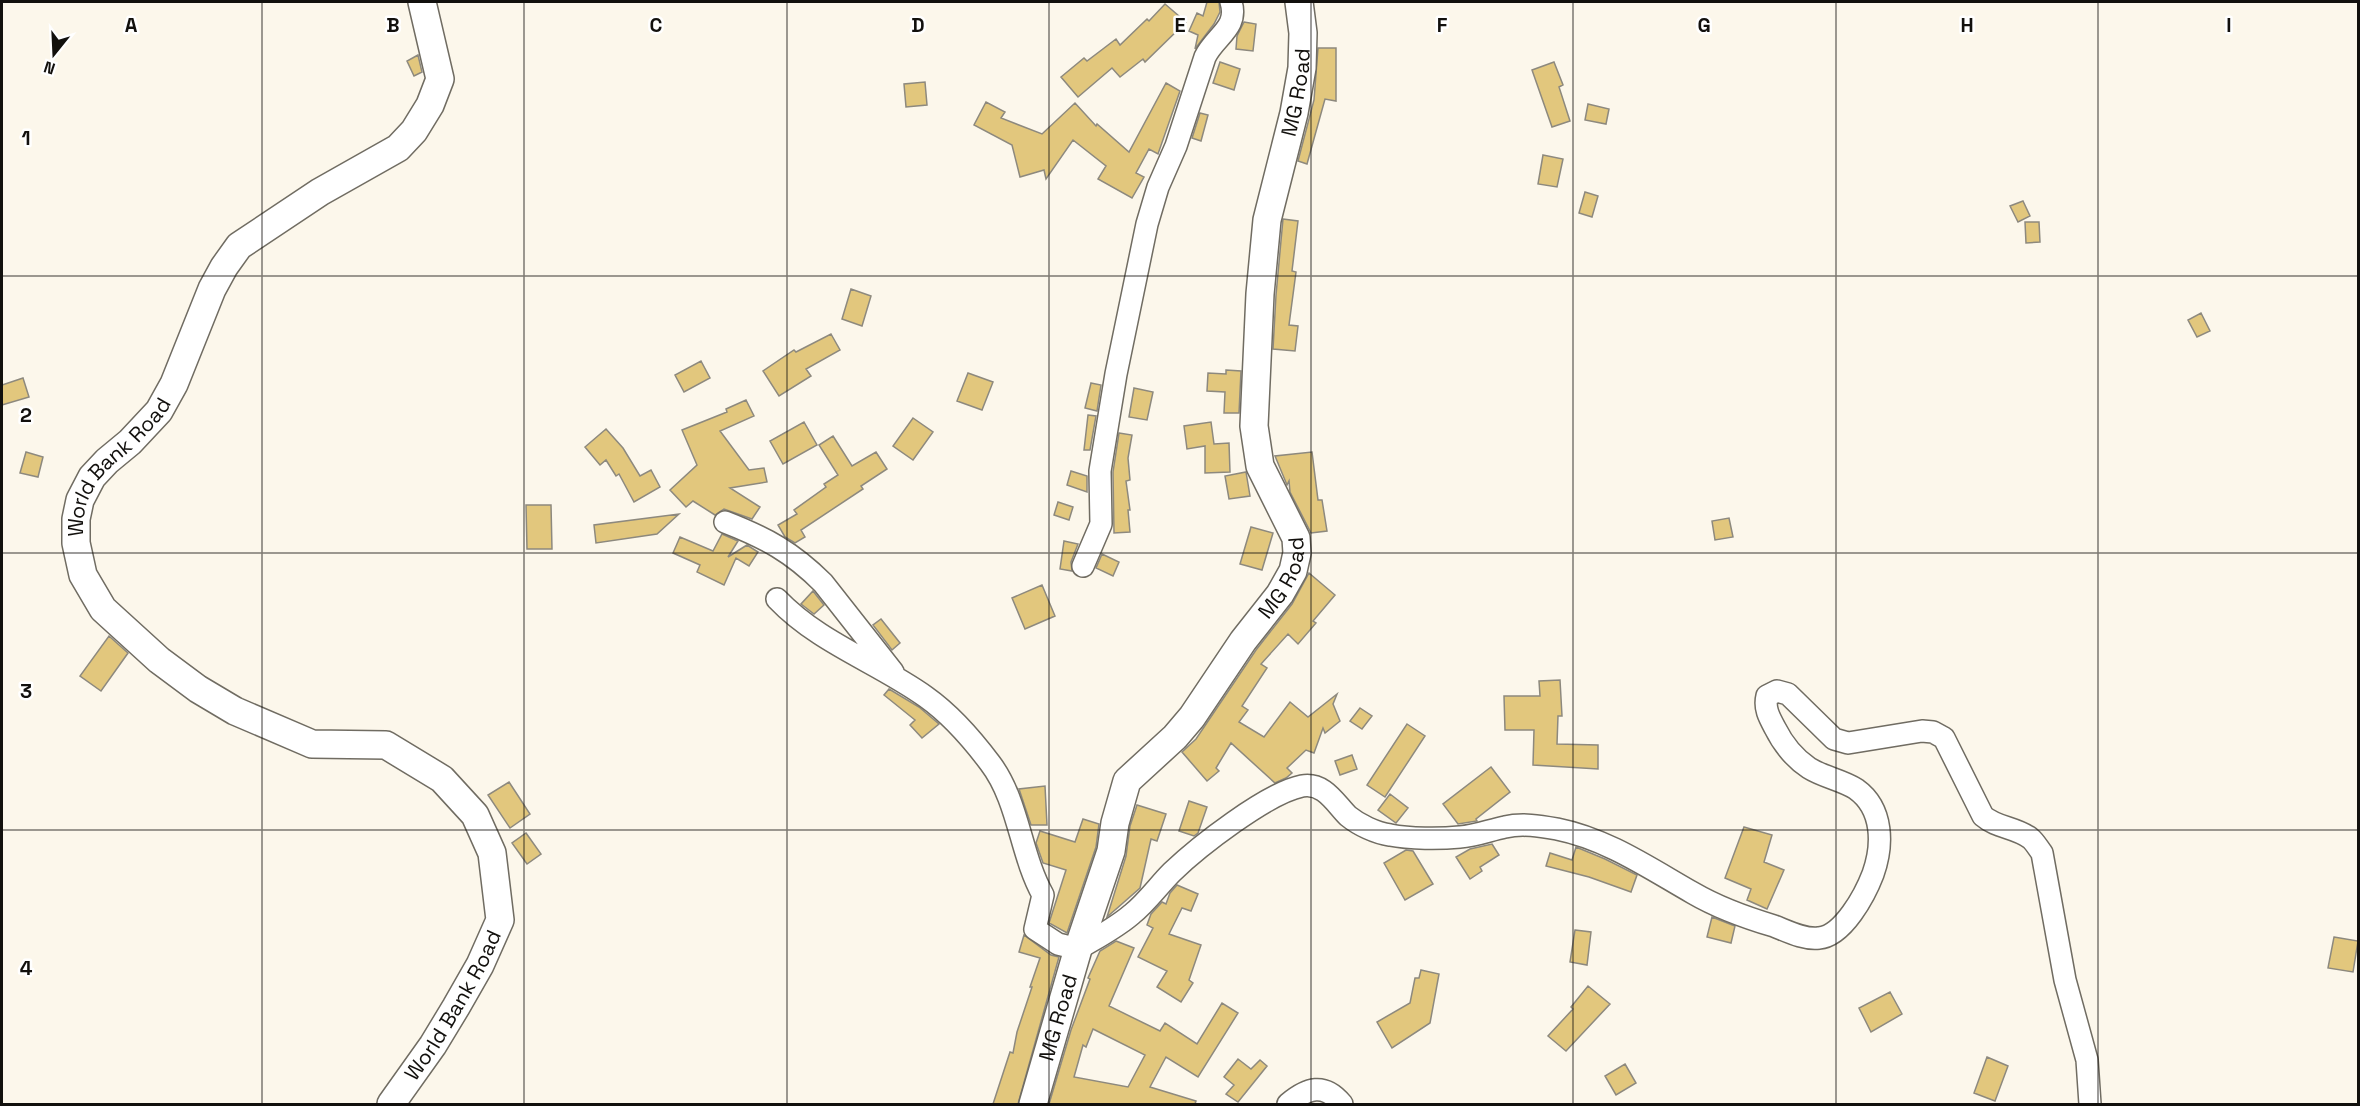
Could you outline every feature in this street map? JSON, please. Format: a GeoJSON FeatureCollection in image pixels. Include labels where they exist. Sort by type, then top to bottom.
{"type":"FeatureCollection","features":[{"type":"Feature","properties":{"kind":"main road","name":"World Bank Road"},"geometry":{"type":"LineString","coordinates":[[391,1104],[433,1045],[456,1007],[480,965],[500,920],[492,853],[475,815],[442,779],[386,745],[312,744],[235,711],[198,689],[159,660],[103,609],[83,575],[76,543],[76,519],[80,500],[92,477],[159,411],[174,384],[212,289],[239,246],[320,192],[398,147],[414,131],[430,105],[440,79],[422,2]]}},
{"type":"Feature","properties":{"kind":"main road","name":"MG Road"},"geometry":{"type":"LineString","coordinates":[[1033,1104],[1078,949],[1111,851],[1115,823],[1127,781],[1175,737],[1192,717],[1244,641],[1280,594],[1293,572],[1297,553],[1296,538],[1260,466],[1254,426],[1260,294],[1267,220],[1294,112],[1302,68],[1303,33],[1299,2]]}},
{"type":"Feature","properties":{"kind":"street"},"geometry":{"type":"LineString","coordinates":[[1083,566],[1101,524],[1100,471],[1116,374],[1147,224],[1158,187],[1176,146],[1205,57],[1209,48],[1229,28],[1233,19],[1232,2]]}},
{"type":"Feature","properties":{"kind":"street"},"geometry":{"type":"LineString","coordinates":[[725,522],[758,535],[791,554],[810,570],[823,583],[898,680]]}},
{"type":"Feature","properties":{"kind":"street"},"geometry":{"type":"LineString","coordinates":[[777,599],[793,615],[831,643],[928,699],[972,740],[992,766],[1015,816],[1033,877],[1043,895],[1035,929],[1058,944],[1078,949],[1129,917],[1171,873],[1207,842],[1257,808],[1302,786],[1316,786],[1333,798],[1350,817],[1368,828],[1391,835],[1460,837],[1508,826],[1532,825],[1580,834],[1638,860],[1696,895],[1765,924],[1799,935],[1819,938],[1836,932],[1859,904],[1873,873],[1880,840],[1878,822],[1873,808],[1856,789],[1810,769],[1793,754],[1778,735],[1765,704],[1767,696],[1777,691],[1788,694],[1834,739],[1848,743],[1922,731],[1933,732],[1944,738],[1983,816],[1992,824],[2032,839],[2042,853],[2065,981],[2087,1060],[2090,1104]]}},
{"type":"Feature","properties":{"kind":"street"},"geometry":{"type":"LineString","coordinates":[[1288,1104],[1301,1094],[1313,1090],[1325,1090],[1342,1104]]}},
{"type":"Feature","properties":{"kind":"building"},"geometry":{"type":"Polygon","coordinates":[[[1207,2],[1219,2],[1220,12],[1195,49],[1198,35],[1189,31],[1197,13],[1203,16],[1207,2]]]}},
{"type":"Feature","properties":{"kind":"building"},"geometry":{"type":"Polygon","coordinates":[[[1165,4],[1186,22],[1145,62],[1143,59],[1120,77],[1112,68],[1078,97],[1061,77],[1084,58],[1087,61],[1116,39],[1120,45],[1165,4]]]}},
{"type":"Feature","properties":{"kind":"building"},"geometry":{"type":"Polygon","coordinates":[[[1244,22],[1256,24],[1253,51],[1236,49],[1237,36],[1244,22]]]}},
{"type":"Feature","properties":{"kind":"building"},"geometry":{"type":"Polygon","coordinates":[[[1318,48],[1336,48],[1336,101],[1325,99],[1307,164],[1298,161],[1314,100],[1318,48]]]}},
{"type":"Feature","properties":{"kind":"building"},"geometry":{"type":"Polygon","coordinates":[[[418,55],[422,72],[414,76],[407,61],[418,55]]]}},
{"type":"Feature","properties":{"kind":"building"},"geometry":{"type":"Polygon","coordinates":[[[1220,62],[1240,69],[1234,90],[1213,83],[1220,62]]]}},
{"type":"Feature","properties":{"kind":"building"},"geometry":{"type":"Polygon","coordinates":[[[1554,62],[1563,85],[1559,87],[1570,121],[1552,127],[1532,70],[1554,62]]]}},
{"type":"Feature","properties":{"kind":"building"},"geometry":{"type":"Polygon","coordinates":[[[925,82],[927,105],[906,107],[904,84],[925,82]]]}},
{"type":"Feature","properties":{"kind":"building"},"geometry":{"type":"Polygon","coordinates":[[[1166,83],[1180,91],[1158,154],[1149,149],[1136,173],[1144,177],[1132,198],[1098,179],[1106,166],[1073,140],[1046,179],[1044,170],[1020,177],[1012,145],[974,125],[986,102],[1005,112],[1001,118],[1042,134],[1075,103],[1096,126],[1097,124],[1129,152],[1166,83]]]}},
{"type":"Feature","properties":{"kind":"building"},"geometry":{"type":"Polygon","coordinates":[[[1588,104],[1609,109],[1606,124],[1585,120],[1588,104]]]}},
{"type":"Feature","properties":{"kind":"building"},"geometry":{"type":"Polygon","coordinates":[[[1200,113],[1208,115],[1201,141],[1192,138],[1200,113]]]}},
{"type":"Feature","properties":{"kind":"building"},"geometry":{"type":"Polygon","coordinates":[[[1543,155],[1563,159],[1557,187],[1538,184],[1543,155]]]}},
{"type":"Feature","properties":{"kind":"building"},"geometry":{"type":"Polygon","coordinates":[[[1585,192],[1598,196],[1592,217],[1579,213],[1585,192]]]}},
{"type":"Feature","properties":{"kind":"building"},"geometry":{"type":"Polygon","coordinates":[[[2023,201],[2030,216],[2018,222],[2010,206],[2023,201]]]}},
{"type":"Feature","properties":{"kind":"building"},"geometry":{"type":"Polygon","coordinates":[[[1283,219],[1298,221],[1292,271],[1296,272],[1289,325],[1298,326],[1295,351],[1273,349],[1283,219]]]}},
{"type":"Feature","properties":{"kind":"building"},"geometry":{"type":"Polygon","coordinates":[[[2025,222],[2039,222],[2040,242],[2026,243],[2025,222]]]}},
{"type":"Feature","properties":{"kind":"building"},"geometry":{"type":"Polygon","coordinates":[[[851,289],[871,296],[862,326],[842,319],[851,289]]]}},
{"type":"Feature","properties":{"kind":"building"},"geometry":{"type":"Polygon","coordinates":[[[2201,313],[2210,331],[2197,337],[2188,320],[2201,313]]]}},
{"type":"Feature","properties":{"kind":"building"},"geometry":{"type":"Polygon","coordinates":[[[831,334],[840,350],[806,369],[811,376],[779,396],[763,371],[794,350],[796,352],[831,334]]]}},
{"type":"Feature","properties":{"kind":"building"},"geometry":{"type":"Polygon","coordinates":[[[701,361],[710,378],[684,392],[675,375],[701,361]]]}},
{"type":"Feature","properties":{"kind":"building"},"geometry":{"type":"Polygon","coordinates":[[[1226,370],[1241,371],[1239,413],[1224,413],[1225,392],[1207,391],[1208,373],[1226,374],[1226,370]]]}},
{"type":"Feature","properties":{"kind":"building"},"geometry":{"type":"Polygon","coordinates":[[[968,373],[993,382],[982,410],[957,401],[968,373]]]}},
{"type":"Feature","properties":{"kind":"building"},"geometry":{"type":"Polygon","coordinates":[[[23,378],[29,397],[2,405],[2,385],[23,378]]]}},
{"type":"Feature","properties":{"kind":"building"},"geometry":{"type":"Polygon","coordinates":[[[1091,383],[1101,385],[1097,411],[1085,408],[1091,383]]]}},
{"type":"Feature","properties":{"kind":"building"},"geometry":{"type":"Polygon","coordinates":[[[1134,388],[1153,392],[1147,420],[1129,417],[1134,388]]]}},
{"type":"Feature","properties":{"kind":"building"},"geometry":{"type":"Polygon","coordinates":[[[746,400],[754,416],[720,431],[749,470],[764,468],[767,482],[730,488],[760,507],[752,519],[724,509],[715,515],[693,501],[686,507],[670,490],[697,465],[682,430],[727,412],[726,409],[746,400]]]}},
{"type":"Feature","properties":{"kind":"building"},"geometry":{"type":"Polygon","coordinates":[[[1088,415],[1096,416],[1090,450],[1084,450],[1088,415]]]}},
{"type":"Feature","properties":{"kind":"building"},"geometry":{"type":"Polygon","coordinates":[[[913,418],[933,432],[913,460],[893,446],[913,418]]]}},
{"type":"Feature","properties":{"kind":"building"},"geometry":{"type":"Polygon","coordinates":[[[804,422],[817,445],[783,464],[770,441],[804,422]]]}},
{"type":"Feature","properties":{"kind":"building"},"geometry":{"type":"Polygon","coordinates":[[[1211,422],[1214,444],[1229,443],[1230,472],[1205,473],[1205,446],[1187,449],[1184,426],[1211,422]]]}},
{"type":"Feature","properties":{"kind":"building"},"geometry":{"type":"Polygon","coordinates":[[[606,429],[623,448],[640,476],[651,470],[660,487],[634,502],[619,474],[616,476],[606,460],[600,465],[585,447],[606,429]]]}},
{"type":"Feature","properties":{"kind":"building"},"geometry":{"type":"Polygon","coordinates":[[[1119,433],[1132,435],[1128,458],[1130,480],[1126,481],[1130,532],[1114,533],[1113,472],[1119,433]]]}},
{"type":"Feature","properties":{"kind":"building"},"geometry":{"type":"Polygon","coordinates":[[[833,436],[852,466],[876,452],[887,469],[861,486],[863,489],[801,530],[805,537],[795,543],[785,537],[778,525],[797,514],[794,510],[826,487],[824,484],[838,475],[819,445],[833,436]]]}},
{"type":"Feature","properties":{"kind":"building"},"geometry":{"type":"Polygon","coordinates":[[[26,452],[43,457],[38,477],[20,473],[26,452]]]}},
{"type":"Feature","properties":{"kind":"building"},"geometry":{"type":"Polygon","coordinates":[[[1312,452],[1318,500],[1322,500],[1327,531],[1311,533],[1290,492],[1289,481],[1287,485],[1275,456],[1312,452]]]}},
{"type":"Feature","properties":{"kind":"building"},"geometry":{"type":"Polygon","coordinates":[[[1071,471],[1087,476],[1087,492],[1067,485],[1071,471]]]}},
{"type":"Feature","properties":{"kind":"building"},"geometry":{"type":"Polygon","coordinates":[[[1246,472],[1250,496],[1229,499],[1225,476],[1246,472]]]}},
{"type":"Feature","properties":{"kind":"building"},"geometry":{"type":"Polygon","coordinates":[[[1058,502],[1073,507],[1069,520],[1054,515],[1058,502]]]}},
{"type":"Feature","properties":{"kind":"building"},"geometry":{"type":"Polygon","coordinates":[[[526,505],[551,505],[552,549],[527,549],[526,505]]]}},
{"type":"Feature","properties":{"kind":"building"},"geometry":{"type":"Polygon","coordinates":[[[679,514],[657,534],[596,543],[594,525],[679,514]]]}},
{"type":"Feature","properties":{"kind":"building"},"geometry":{"type":"Polygon","coordinates":[[[1729,518],[1733,537],[1715,540],[1712,521],[1729,518]]]}},
{"type":"Feature","properties":{"kind":"building"},"geometry":{"type":"Polygon","coordinates":[[[1251,527],[1273,533],[1262,570],[1240,564],[1251,527]]]}},
{"type":"Feature","properties":{"kind":"building"},"geometry":{"type":"Polygon","coordinates":[[[722,534],[738,541],[728,557],[747,545],[758,552],[749,566],[736,558],[724,585],[697,572],[700,565],[673,553],[680,537],[713,551],[722,534]]]}},
{"type":"Feature","properties":{"kind":"building"},"geometry":{"type":"Polygon","coordinates":[[[1064,541],[1078,544],[1071,562],[1072,571],[1060,569],[1064,541]]]}},
{"type":"Feature","properties":{"kind":"building"},"geometry":{"type":"Polygon","coordinates":[[[1102,554],[1119,562],[1113,576],[1096,568],[1102,554]]]}},
{"type":"Feature","properties":{"kind":"building"},"geometry":{"type":"Polygon","coordinates":[[[1309,573],[1335,595],[1313,621],[1316,623],[1298,644],[1288,634],[1261,664],[1267,668],[1242,706],[1248,710],[1239,722],[1264,737],[1290,702],[1308,717],[1337,694],[1333,704],[1340,721],[1325,733],[1323,728],[1314,753],[1306,750],[1287,768],[1292,773],[1275,783],[1231,743],[1216,768],[1219,771],[1207,781],[1182,752],[1196,739],[1256,650],[1292,604],[1309,573]]]}},
{"type":"Feature","properties":{"kind":"building"},"geometry":{"type":"Polygon","coordinates":[[[1042,585],[1055,616],[1025,629],[1012,598],[1042,585]]]}},
{"type":"Feature","properties":{"kind":"building"},"geometry":{"type":"Polygon","coordinates":[[[813,591],[824,605],[814,614],[801,604],[813,591]]]}},
{"type":"Feature","properties":{"kind":"building"},"geometry":{"type":"Polygon","coordinates":[[[881,619],[900,643],[892,650],[873,625],[881,619]]]}},
{"type":"Feature","properties":{"kind":"building"},"geometry":{"type":"Polygon","coordinates":[[[109,636],[128,653],[101,691],[80,676],[109,636]]]}},
{"type":"Feature","properties":{"kind":"building"},"geometry":{"type":"Polygon","coordinates":[[[1560,680],[1562,716],[1558,716],[1557,744],[1598,745],[1598,769],[1533,765],[1534,730],[1505,730],[1504,696],[1540,696],[1539,681],[1560,680]]]}},
{"type":"Feature","properties":{"kind":"building"},"geometry":{"type":"Polygon","coordinates":[[[889,689],[919,707],[939,724],[922,738],[910,725],[915,720],[884,695],[889,689]]]}},
{"type":"Feature","properties":{"kind":"building"},"geometry":{"type":"Polygon","coordinates":[[[1360,708],[1372,716],[1362,729],[1350,721],[1360,708]]]}},
{"type":"Feature","properties":{"kind":"building"},"geometry":{"type":"Polygon","coordinates":[[[1407,724],[1425,736],[1385,797],[1367,785],[1407,724]]]}},
{"type":"Feature","properties":{"kind":"building"},"geometry":{"type":"Polygon","coordinates":[[[1352,755],[1357,769],[1340,775],[1335,761],[1352,755]]]}},
{"type":"Feature","properties":{"kind":"building"},"geometry":{"type":"Polygon","coordinates":[[[1491,767],[1510,792],[1476,819],[1477,821],[1458,824],[1443,804],[1491,767]]]}},
{"type":"Feature","properties":{"kind":"building"},"geometry":{"type":"Polygon","coordinates":[[[509,782],[530,814],[510,828],[488,795],[509,782]]]}},
{"type":"Feature","properties":{"kind":"building"},"geometry":{"type":"Polygon","coordinates":[[[1045,786],[1047,825],[1031,825],[1019,789],[1045,786]]]}},
{"type":"Feature","properties":{"kind":"building"},"geometry":{"type":"Polygon","coordinates":[[[1390,794],[1408,808],[1396,823],[1378,810],[1390,794]]]}},
{"type":"Feature","properties":{"kind":"building"},"geometry":{"type":"Polygon","coordinates":[[[1189,801],[1207,807],[1198,833],[1194,836],[1179,831],[1189,801]]]}},
{"type":"Feature","properties":{"kind":"building"},"geometry":{"type":"Polygon","coordinates":[[[1137,805],[1166,814],[1157,841],[1151,839],[1140,888],[1107,917],[1126,856],[1130,826],[1137,805]]]}},
{"type":"Feature","properties":{"kind":"building"},"geometry":{"type":"Polygon","coordinates":[[[1083,819],[1099,824],[1096,847],[1067,933],[1049,923],[1066,870],[1043,863],[1036,843],[1040,831],[1075,842],[1083,819]]]}},
{"type":"Feature","properties":{"kind":"building"},"geometry":{"type":"Polygon","coordinates":[[[1744,827],[1772,835],[1764,862],[1784,870],[1767,909],[1747,900],[1751,889],[1725,878],[1744,827]]]}},
{"type":"Feature","properties":{"kind":"building"},"geometry":{"type":"Polygon","coordinates":[[[526,833],[541,854],[527,864],[512,843],[526,833]]]}},
{"type":"Feature","properties":{"kind":"building"},"geometry":{"type":"Polygon","coordinates":[[[1492,844],[1499,855],[1480,867],[1482,871],[1470,879],[1456,857],[1470,849],[1492,844]]]}},
{"type":"Feature","properties":{"kind":"building"},"geometry":{"type":"Polygon","coordinates":[[[1576,847],[1637,875],[1631,892],[1589,877],[1546,866],[1550,853],[1572,860],[1576,847]]]}},
{"type":"Feature","properties":{"kind":"building"},"geometry":{"type":"Polygon","coordinates":[[[1406,850],[1413,851],[1433,884],[1405,900],[1384,863],[1406,850]]]}},
{"type":"Feature","properties":{"kind":"building"},"geometry":{"type":"Polygon","coordinates":[[[1177,885],[1198,894],[1191,911],[1182,908],[1169,934],[1201,945],[1189,980],[1193,983],[1181,1002],[1157,987],[1167,971],[1138,957],[1153,928],[1147,925],[1151,914],[1162,902],[1166,904],[1170,893],[1177,885]]]}},
{"type":"Feature","properties":{"kind":"building"},"geometry":{"type":"Polygon","coordinates":[[[1712,917],[1735,926],[1731,943],[1707,937],[1712,917]]]}},
{"type":"Feature","properties":{"kind":"building"},"geometry":{"type":"Polygon","coordinates":[[[1575,930],[1591,932],[1587,965],[1570,962],[1575,930]]]}},
{"type":"Feature","properties":{"kind":"building"},"geometry":{"type":"Polygon","coordinates":[[[1024,935],[1051,955],[1059,957],[1018,1104],[993,1104],[1010,1052],[1013,1053],[1017,1032],[1040,958],[1019,952],[1024,935]]]}},
{"type":"Feature","properties":{"kind":"building"},"geometry":{"type":"Polygon","coordinates":[[[2334,937],[2358,941],[2353,972],[2328,968],[2334,937]]]}},
{"type":"Feature","properties":{"kind":"building"},"geometry":{"type":"Polygon","coordinates":[[[1116,941],[1134,948],[1109,1006],[1160,1031],[1165,1023],[1197,1044],[1222,1003],[1238,1013],[1198,1077],[1166,1057],[1150,1087],[1196,1101],[1195,1104],[1049,1104],[1071,1030],[1090,979],[1088,978],[1100,951],[1116,941]],[[1093,1029],[1086,1047],[1083,1045],[1074,1077],[1128,1087],[1145,1055],[1093,1029]]]}},
{"type":"Feature","properties":{"kind":"building"},"geometry":{"type":"Polygon","coordinates":[[[1421,970],[1439,974],[1430,1023],[1392,1048],[1377,1022],[1410,1003],[1415,978],[1419,978],[1421,970]]]}},
{"type":"Feature","properties":{"kind":"building"},"geometry":{"type":"Polygon","coordinates":[[[1588,986],[1610,1004],[1566,1051],[1548,1036],[1573,1009],[1571,1007],[1588,986]]]}},
{"type":"Feature","properties":{"kind":"building"},"geometry":{"type":"Polygon","coordinates":[[[1890,992],[1902,1014],[1871,1032],[1859,1008],[1890,992]]]}},
{"type":"Feature","properties":{"kind":"building"},"geometry":{"type":"Polygon","coordinates":[[[1987,1057],[2008,1066],[1995,1101],[1974,1093],[1987,1057]]]}},
{"type":"Feature","properties":{"kind":"building"},"geometry":{"type":"Polygon","coordinates":[[[1238,1059],[1251,1069],[1260,1060],[1267,1066],[1238,1102],[1226,1094],[1234,1085],[1224,1077],[1238,1059]]]}},
{"type":"Feature","properties":{"kind":"building"},"geometry":{"type":"Polygon","coordinates":[[[1625,1064],[1636,1083],[1616,1095],[1605,1076],[1625,1064]]]}}]}
